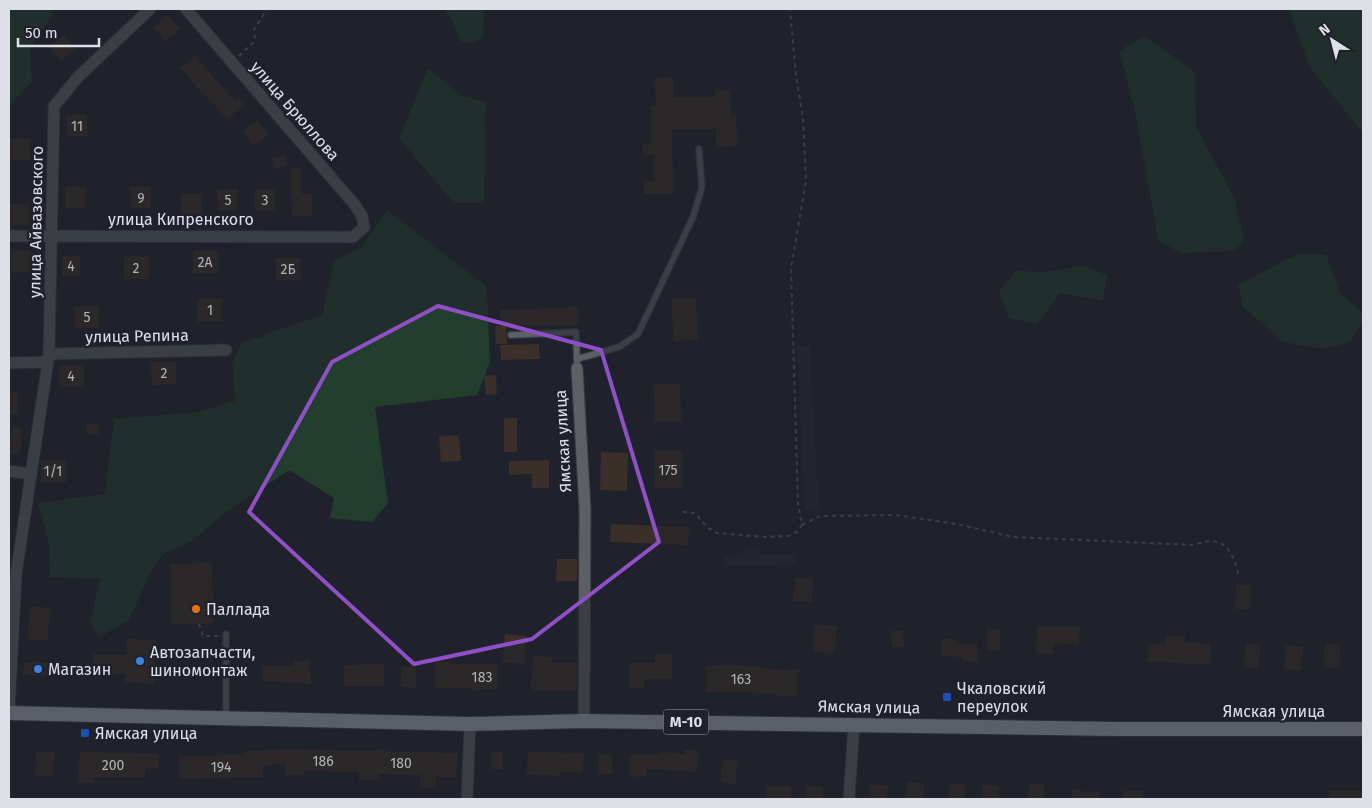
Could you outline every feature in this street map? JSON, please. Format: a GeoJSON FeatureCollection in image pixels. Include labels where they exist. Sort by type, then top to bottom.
{"type":"FeatureCollection","features":[{"type":"Feature","properties":{"kind":"highway","name":"Ямская улица"},"geometry":{"type":"LineString","coordinates":[[9,711],[470,724],[584,722],[854,724],[1116,729],[1363,729]]}},
{"type":"Feature","properties":{"kind":"street","name":"улица Айвазовского"},"geometry":{"type":"LineString","coordinates":[[9,711],[16,575],[48,358],[53,234],[54,106],[78,78],[150,9]]}},
{"type":"Feature","properties":{"kind":"street","name":"улица Брюллова"},"geometry":{"type":"LineString","coordinates":[[186,9],[355,205],[362,216],[364,227],[353,236]]}},
{"type":"Feature","properties":{"kind":"street","name":"улица Кипренского"},"geometry":{"type":"LineString","coordinates":[[9,236],[53,234],[353,236]]}},
{"type":"Feature","properties":{"kind":"street","name":"улица Репина"},"geometry":{"type":"LineString","coordinates":[[9,363],[48,358],[226,350]]}},
{"type":"Feature","properties":{"kind":"street","name":"Ямская улица"},"geometry":{"type":"LineString","coordinates":[[577,364],[585,509],[584,722]]}},
{"type":"Feature","properties":{"kind":"street"},"geometry":{"type":"LineString","coordinates":[[9,471],[31,474]]}},
{"type":"Feature","properties":{"kind":"street"},"geometry":{"type":"LineString","coordinates":[[468,799],[470,724]]}},
{"type":"Feature","properties":{"kind":"street"},"geometry":{"type":"LineString","coordinates":[[849,799],[854,724]]}},
{"type":"Feature","properties":{"kind":"lane"},"geometry":{"type":"LineString","coordinates":[[510,335],[576,332],[577,364],[619,347],[638,334],[693,217],[702,187],[699,149]]}},
{"type":"Feature","properties":{"kind":"lane"},"geometry":{"type":"LineString","coordinates":[[226,635],[226,718]]}},
{"type":"Feature","properties":{"kind":"path"},"geometry":{"type":"LineString","coordinates":[[232,64],[255,41],[254,30],[267,9]]}},
{"type":"Feature","properties":{"kind":"path"},"geometry":{"type":"LineString","coordinates":[[790,9],[796,75],[803,119],[806,181],[790,268],[798,496],[802,525]]}},
{"type":"Feature","properties":{"kind":"path"},"geometry":{"type":"LineString","coordinates":[[683,512],[695,513],[707,527],[724,534],[789,536],[798,531],[802,525],[820,516],[895,515],[957,524],[1013,537],[1194,546],[1203,542],[1216,543],[1225,546],[1234,555],[1240,577]]}},
{"type":"Feature","properties":{"kind":"path"},"geometry":{"type":"LineString","coordinates":[[199,624],[204,636],[226,635]]}},
{"type":"Feature","properties":{"kind":"highlighted area"},"geometry":{"type":"Polygon","coordinates":[[[438,306],[601,350],[659,542],[532,639],[414,664],[249,512],[332,362],[438,306]]]}},
{"type":"Feature","properties":{"kind":"shaded area"},"geometry":{"type":"Polygon","coordinates":[[[809,345],[819,509],[805,510],[797,346],[809,345]]]}},
{"type":"Feature","properties":{"kind":"shaded area"},"geometry":{"type":"Polygon","coordinates":[[[746,550],[758,550],[759,554],[796,553],[796,565],[723,567],[723,556],[746,555],[746,550]]]}},
{"type":"Feature","properties":{"kind":"green space"},"geometry":{"type":"Polygon","coordinates":[[[9,9],[48,9],[54,13],[30,49],[32,82],[9,106],[9,9]]]}},
{"type":"Feature","properties":{"kind":"green space"},"geometry":{"type":"Polygon","coordinates":[[[443,9],[484,9],[483,36],[473,43],[461,41],[449,15],[443,9]]]}},
{"type":"Feature","properties":{"kind":"green space"},"geometry":{"type":"Polygon","coordinates":[[[1289,9],[1363,9],[1363,133],[1309,66],[1289,9]]]}},
{"type":"Feature","properties":{"kind":"green space"},"geometry":{"type":"Polygon","coordinates":[[[1144,36],[1195,72],[1196,127],[1235,199],[1244,241],[1234,251],[1180,253],[1158,240],[1135,110],[1119,51],[1144,36]]]}},
{"type":"Feature","properties":{"kind":"green space"},"geometry":{"type":"Polygon","coordinates":[[[428,68],[462,96],[486,102],[484,203],[454,203],[399,138],[428,68]]]}},
{"type":"Feature","properties":{"kind":"green space"},"geometry":{"type":"Polygon","coordinates":[[[387,210],[487,287],[490,362],[477,395],[375,407],[388,503],[372,522],[330,518],[334,498],[289,470],[225,513],[191,542],[163,554],[150,573],[129,620],[99,637],[90,623],[100,579],[50,577],[49,545],[38,503],[105,494],[114,419],[197,412],[235,401],[232,363],[241,343],[322,315],[334,261],[362,247],[387,210]]]}},
{"type":"Feature","properties":{"kind":"green space"},"geometry":{"type":"Polygon","coordinates":[[[1297,254],[1326,254],[1340,293],[1363,313],[1363,322],[1350,342],[1324,349],[1283,342],[1243,307],[1238,285],[1297,254]]]}},
{"type":"Feature","properties":{"kind":"green space"},"geometry":{"type":"Polygon","coordinates":[[[1083,266],[1107,275],[1103,301],[1060,293],[1037,324],[1009,318],[999,292],[1015,271],[1046,272],[1083,266]]]}},
{"type":"Feature","properties":{"kind":"building"},"geometry":{"type":"Polygon","coordinates":[[[168,15],[180,29],[165,41],[153,27],[168,15]]]}},
{"type":"Feature","properties":{"kind":"building"},"geometry":{"type":"Polygon","coordinates":[[[64,35],[75,49],[61,61],[49,47],[64,35]]]}},
{"type":"Feature","properties":{"kind":"building"},"geometry":{"type":"Polygon","coordinates":[[[195,56],[235,101],[239,97],[245,104],[227,119],[180,68],[195,56]]]}},
{"type":"Feature","properties":{"kind":"building"},"geometry":{"type":"Polygon","coordinates":[[[673,77],[673,97],[715,97],[715,91],[730,90],[731,116],[736,115],[737,146],[716,147],[716,129],[672,129],[673,194],[644,194],[644,181],[654,181],[654,155],[644,155],[643,144],[651,144],[651,106],[656,106],[655,78],[673,77]]]}},
{"type":"Feature","properties":{"kind":"building"},"geometry":{"type":"Polygon","coordinates":[[[67,115],[87,115],[87,136],[67,136],[67,115]]]}},
{"type":"Feature","properties":{"kind":"building"},"geometry":{"type":"Polygon","coordinates":[[[257,120],[269,134],[254,146],[243,132],[257,120]]]}},
{"type":"Feature","properties":{"kind":"building"},"geometry":{"type":"Polygon","coordinates":[[[9,139],[30,139],[30,160],[10,160],[9,139]]]}},
{"type":"Feature","properties":{"kind":"building"},"geometry":{"type":"Polygon","coordinates":[[[286,156],[287,167],[273,168],[272,157],[286,156]]]}},
{"type":"Feature","properties":{"kind":"building"},"geometry":{"type":"Polygon","coordinates":[[[290,168],[302,168],[302,194],[312,194],[312,216],[292,216],[290,168]]]}},
{"type":"Feature","properties":{"kind":"building"},"geometry":{"type":"Polygon","coordinates":[[[65,187],[85,187],[86,208],[65,208],[65,187]]]}},
{"type":"Feature","properties":{"kind":"building"},"geometry":{"type":"Polygon","coordinates":[[[130,187],[150,187],[151,208],[131,209],[130,187]]]}},
{"type":"Feature","properties":{"kind":"building"},"geometry":{"type":"Polygon","coordinates":[[[217,189],[238,189],[238,210],[218,211],[217,189]]]}},
{"type":"Feature","properties":{"kind":"building"},"geometry":{"type":"Polygon","coordinates":[[[255,189],[275,189],[275,211],[255,211],[255,189]]]}},
{"type":"Feature","properties":{"kind":"building"},"geometry":{"type":"Polygon","coordinates":[[[181,194],[201,194],[202,216],[181,216],[181,194]]]}},
{"type":"Feature","properties":{"kind":"building"},"geometry":{"type":"Polygon","coordinates":[[[9,204],[29,204],[30,225],[10,225],[9,204]]]}},
{"type":"Feature","properties":{"kind":"building"},"geometry":{"type":"Polygon","coordinates":[[[11,251],[31,251],[31,272],[11,273],[11,251]]]}},
{"type":"Feature","properties":{"kind":"building"},"geometry":{"type":"Polygon","coordinates":[[[193,251],[218,251],[218,273],[193,273],[193,251]]]}},
{"type":"Feature","properties":{"kind":"building"},"geometry":{"type":"Polygon","coordinates":[[[62,256],[80,256],[80,276],[62,276],[62,256]]]}},
{"type":"Feature","properties":{"kind":"building"},"geometry":{"type":"Polygon","coordinates":[[[149,256],[149,279],[124,279],[124,257],[149,256]]]}},
{"type":"Feature","properties":{"kind":"building"},"geometry":{"type":"Polygon","coordinates":[[[276,258],[300,258],[301,280],[276,280],[276,258]]]}},
{"type":"Feature","properties":{"kind":"building"},"geometry":{"type":"Polygon","coordinates":[[[696,298],[698,340],[673,341],[672,299],[696,298]]]}},
{"type":"Feature","properties":{"kind":"building"},"geometry":{"type":"Polygon","coordinates":[[[197,299],[222,299],[222,321],[197,322],[197,299]]]}},
{"type":"Feature","properties":{"kind":"building"},"geometry":{"type":"Polygon","coordinates":[[[74,306],[99,306],[99,328],[74,328],[74,306]]]}},
{"type":"Feature","properties":{"kind":"building"},"geometry":{"type":"Polygon","coordinates":[[[578,307],[578,325],[501,325],[500,310],[578,307]]]}},
{"type":"Feature","properties":{"kind":"building"},"geometry":{"type":"Polygon","coordinates":[[[495,326],[506,326],[507,344],[496,344],[495,326]]]}},
{"type":"Feature","properties":{"kind":"building"},"geometry":{"type":"Polygon","coordinates":[[[539,344],[540,359],[501,360],[500,345],[539,344]]]}},
{"type":"Feature","properties":{"kind":"building"},"geometry":{"type":"Polygon","coordinates":[[[151,362],[176,362],[176,384],[152,385],[151,362]]]}},
{"type":"Feature","properties":{"kind":"building"},"geometry":{"type":"Polygon","coordinates":[[[59,365],[84,365],[84,387],[59,387],[59,365]]]}},
{"type":"Feature","properties":{"kind":"building"},"geometry":{"type":"Polygon","coordinates":[[[496,375],[497,394],[486,395],[484,376],[496,375]]]}},
{"type":"Feature","properties":{"kind":"building"},"geometry":{"type":"Polygon","coordinates":[[[654,384],[680,384],[681,421],[655,421],[654,384]]]}},
{"type":"Feature","properties":{"kind":"building"},"geometry":{"type":"Polygon","coordinates":[[[9,392],[17,392],[17,414],[9,414],[9,392]]]}},
{"type":"Feature","properties":{"kind":"building"},"geometry":{"type":"Polygon","coordinates":[[[504,418],[517,418],[517,452],[504,452],[504,418]]]}},
{"type":"Feature","properties":{"kind":"building"},"geometry":{"type":"Polygon","coordinates":[[[98,423],[99,434],[87,435],[86,424],[98,423]]]}},
{"type":"Feature","properties":{"kind":"building"},"geometry":{"type":"Polygon","coordinates":[[[12,427],[23,429],[19,454],[9,453],[12,427]]]}},
{"type":"Feature","properties":{"kind":"building"},"geometry":{"type":"Polygon","coordinates":[[[459,435],[461,461],[441,462],[439,436],[459,435]]]}},
{"type":"Feature","properties":{"kind":"building"},"geometry":{"type":"Polygon","coordinates":[[[655,451],[682,451],[682,488],[655,488],[655,451]]]}},
{"type":"Feature","properties":{"kind":"building"},"geometry":{"type":"Polygon","coordinates":[[[601,452],[628,453],[627,491],[600,490],[601,452]]]}},
{"type":"Feature","properties":{"kind":"building"},"geometry":{"type":"Polygon","coordinates":[[[41,460],[66,460],[66,482],[41,483],[41,460]]]}},
{"type":"Feature","properties":{"kind":"building"},"geometry":{"type":"Polygon","coordinates":[[[549,460],[549,488],[532,488],[532,474],[509,475],[509,461],[549,460]]]}},
{"type":"Feature","properties":{"kind":"building"},"geometry":{"type":"Polygon","coordinates":[[[611,524],[689,527],[688,545],[610,542],[611,524]]]}},
{"type":"Feature","properties":{"kind":"building"},"geometry":{"type":"Polygon","coordinates":[[[557,559],[577,559],[577,581],[556,581],[557,559]]]}},
{"type":"Feature","properties":{"kind":"building"},"geometry":{"type":"Polygon","coordinates":[[[212,563],[213,624],[171,624],[170,564],[212,563]]]}},
{"type":"Feature","properties":{"kind":"building"},"geometry":{"type":"Polygon","coordinates":[[[795,578],[813,579],[812,602],[793,601],[795,578]]]}},
{"type":"Feature","properties":{"kind":"building"},"geometry":{"type":"Polygon","coordinates":[[[1236,585],[1251,585],[1250,609],[1235,609],[1236,585]]]}},
{"type":"Feature","properties":{"kind":"building"},"geometry":{"type":"Polygon","coordinates":[[[30,606],[51,608],[47,641],[27,639],[30,606]]]}},
{"type":"Feature","properties":{"kind":"building"},"geometry":{"type":"Polygon","coordinates":[[[815,625],[837,626],[835,653],[813,652],[815,625]]]}},
{"type":"Feature","properties":{"kind":"building"},"geometry":{"type":"Polygon","coordinates":[[[1037,626],[1080,627],[1079,645],[1054,643],[1053,654],[1036,653],[1037,626]]]}},
{"type":"Feature","properties":{"kind":"building"},"geometry":{"type":"Polygon","coordinates":[[[987,628],[1001,629],[999,651],[986,650],[987,628]]]}},
{"type":"Feature","properties":{"kind":"building"},"geometry":{"type":"Polygon","coordinates":[[[903,630],[904,647],[892,647],[891,631],[903,630]]]}},
{"type":"Feature","properties":{"kind":"building"},"geometry":{"type":"Polygon","coordinates":[[[505,634],[526,636],[525,664],[503,662],[505,634]]]}},
{"type":"Feature","properties":{"kind":"building"},"geometry":{"type":"Polygon","coordinates":[[[1165,636],[1185,636],[1185,642],[1211,644],[1210,665],[1147,661],[1148,644],[1165,645],[1165,636]]]}},
{"type":"Feature","properties":{"kind":"building","name":"Автозапчасти, шиномонтаж"},"geometry":{"type":"Polygon","coordinates":[[[127,639],[156,640],[154,684],[125,682],[125,674],[92,674],[93,654],[126,655],[127,639]]]}},
{"type":"Feature","properties":{"kind":"building"},"geometry":{"type":"Polygon","coordinates":[[[941,639],[956,639],[956,644],[977,644],[977,661],[963,661],[963,657],[941,656],[941,639]]]}},
{"type":"Feature","properties":{"kind":"building"},"geometry":{"type":"Polygon","coordinates":[[[1325,643],[1341,644],[1339,668],[1323,667],[1325,643]]]}},
{"type":"Feature","properties":{"kind":"building"},"geometry":{"type":"Polygon","coordinates":[[[1245,644],[1260,644],[1259,669],[1244,668],[1245,644]]]}},
{"type":"Feature","properties":{"kind":"building"},"geometry":{"type":"Polygon","coordinates":[[[1286,645],[1303,647],[1301,671],[1284,669],[1286,645]]]}},
{"type":"Feature","properties":{"kind":"building"},"geometry":{"type":"Polygon","coordinates":[[[655,654],[672,654],[672,679],[644,679],[644,688],[629,688],[629,663],[655,663],[655,654]]]}},
{"type":"Feature","properties":{"kind":"building"},"geometry":{"type":"Polygon","coordinates":[[[533,656],[553,657],[552,662],[577,663],[577,691],[531,691],[533,656]]]}},
{"type":"Feature","properties":{"kind":"building"},"geometry":{"type":"Polygon","coordinates":[[[310,660],[311,684],[262,681],[263,666],[294,666],[294,661],[310,660]]]}},
{"type":"Feature","properties":{"kind":"building","name":"Магазин"},"geometry":{"type":"Polygon","coordinates":[[[24,662],[52,663],[51,676],[23,675],[24,662]]]}},
{"type":"Feature","properties":{"kind":"building"},"geometry":{"type":"Polygon","coordinates":[[[435,662],[497,664],[497,689],[434,688],[435,662]]]}},
{"type":"Feature","properties":{"kind":"building"},"geometry":{"type":"Polygon","coordinates":[[[384,664],[384,686],[344,686],[344,666],[384,664]]]}},
{"type":"Feature","properties":{"kind":"building"},"geometry":{"type":"Polygon","coordinates":[[[732,665],[798,671],[797,697],[776,696],[776,693],[706,692],[706,666],[732,665]]]}},
{"type":"Feature","properties":{"kind":"building"},"geometry":{"type":"Polygon","coordinates":[[[402,667],[416,667],[416,688],[401,687],[402,667]]]}},
{"type":"Feature","properties":{"kind":"building"},"geometry":{"type":"Polygon","coordinates":[[[285,749],[458,753],[456,778],[436,777],[436,788],[419,788],[420,775],[380,774],[380,780],[359,780],[359,772],[304,771],[304,775],[285,775],[285,764],[263,765],[262,777],[179,779],[179,756],[245,755],[245,751],[285,749]]]}},
{"type":"Feature","properties":{"kind":"building"},"geometry":{"type":"Polygon","coordinates":[[[684,750],[698,750],[697,772],[647,769],[647,776],[630,777],[630,755],[662,754],[662,752],[684,754],[684,750]]]}},
{"type":"Feature","properties":{"kind":"building"},"geometry":{"type":"Polygon","coordinates":[[[36,751],[55,752],[53,777],[35,776],[36,751]]]}},
{"type":"Feature","properties":{"kind":"building"},"geometry":{"type":"Polygon","coordinates":[[[80,752],[159,754],[159,768],[145,769],[145,777],[94,777],[94,783],[78,783],[80,752]]]}},
{"type":"Feature","properties":{"kind":"building"},"geometry":{"type":"Polygon","coordinates":[[[491,752],[503,752],[503,769],[491,769],[491,752]]]}},
{"type":"Feature","properties":{"kind":"building"},"geometry":{"type":"Polygon","coordinates":[[[528,752],[584,753],[583,773],[561,772],[560,776],[527,774],[528,752]]]}},
{"type":"Feature","properties":{"kind":"building"},"geometry":{"type":"Polygon","coordinates":[[[599,755],[612,755],[612,774],[599,774],[599,755]]]}},
{"type":"Feature","properties":{"kind":"building"},"geometry":{"type":"Polygon","coordinates":[[[722,759],[737,760],[736,784],[721,783],[722,759]]]}},
{"type":"Feature","properties":{"kind":"building"},"geometry":{"type":"Polygon","coordinates":[[[907,782],[924,783],[923,799],[906,799],[907,782]]]}},
{"type":"Feature","properties":{"kind":"building"},"geometry":{"type":"Polygon","coordinates":[[[950,783],[966,784],[965,799],[949,799],[950,783]]]}},
{"type":"Feature","properties":{"kind":"building"},"geometry":{"type":"Polygon","coordinates":[[[1029,784],[1044,784],[1044,799],[1028,799],[1029,784]]]}},
{"type":"Feature","properties":{"kind":"building"},"geometry":{"type":"Polygon","coordinates":[[[870,785],[888,786],[887,799],[870,799],[870,785]]]}},
{"type":"Feature","properties":{"kind":"building"},"geometry":{"type":"Polygon","coordinates":[[[983,785],[998,786],[998,799],[983,799],[983,785]]]}},
{"type":"Feature","properties":{"kind":"building"},"geometry":{"type":"Polygon","coordinates":[[[791,786],[791,799],[767,799],[767,787],[791,786]]]}},
{"type":"Feature","properties":{"kind":"building"},"geometry":{"type":"Polygon","coordinates":[[[807,786],[823,787],[823,799],[806,799],[807,786]]]}},
{"type":"Feature","properties":{"kind":"building"},"geometry":{"type":"Polygon","coordinates":[[[1348,790],[1363,792],[1363,799],[1330,799],[1330,791],[1348,790]]]}},
{"type":"Feature","properties":{"kind":"building"},"geometry":{"type":"Polygon","coordinates":[[[1073,791],[1099,792],[1099,799],[1072,799],[1073,791]]]}},
{"type":"Feature","properties":{"kind":"building"},"geometry":{"type":"Polygon","coordinates":[[[1123,791],[1143,791],[1142,799],[1122,799],[1123,791]]]}},
{"type":"Feature","properties":{"kind":"place","name":"Паллада"},"geometry":{"type":"Point","coordinates":[196,609]}},
{"type":"Feature","properties":{"kind":"place","name":"Автозапчасти, шиномонтаж"},"geometry":{"type":"Point","coordinates":[140,661]}},
{"type":"Feature","properties":{"kind":"place","name":"Магазин"},"geometry":{"type":"Point","coordinates":[38,669]}},
{"type":"Feature","properties":{"kind":"place","name":"Чкаловский переулок"},"geometry":{"type":"Point","coordinates":[947,697]}},
{"type":"Feature","properties":{"kind":"place","name":"Ямская улица"},"geometry":{"type":"Point","coordinates":[85,733]}}]}
